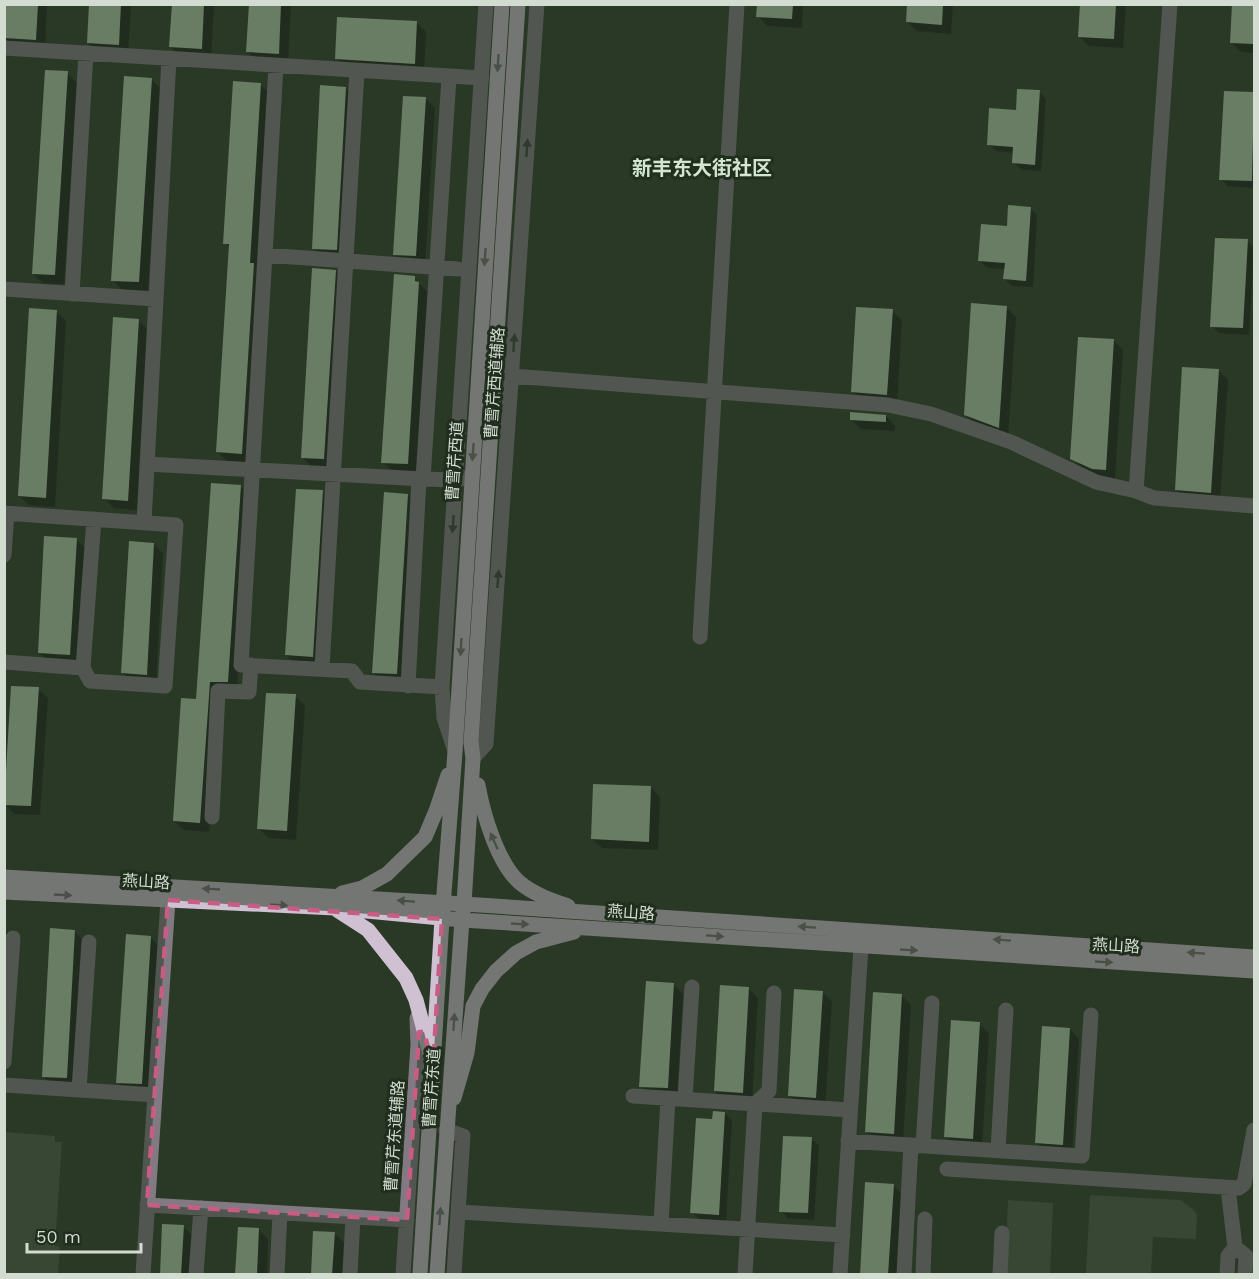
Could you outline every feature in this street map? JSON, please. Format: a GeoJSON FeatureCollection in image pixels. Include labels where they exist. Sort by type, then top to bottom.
{"type":"FeatureCollection","features":[{"type":"Feature","properties":{"kind":"main road","name":"曹雪芹西道"},"geometry":{"type":"LineString","coordinates":[[443,912],[501,4]]}},
{"type":"Feature","properties":{"kind":"main road"},"geometry":{"type":"LineString","coordinates":[[518,4],[471,743],[481,801],[490,830],[503,859],[518,881],[542,896],[585,912]]}},
{"type":"Feature","properties":{"kind":"main road"},"geometry":{"type":"LineString","coordinates":[[433,1067],[416,1000],[406,978],[368,930],[333,902],[387,874],[424,837],[436,812],[455,752]]}},
{"type":"Feature","properties":{"kind":"main road"},"geometry":{"type":"LineString","coordinates":[[464,904],[473,758]]}},
{"type":"Feature","properties":{"kind":"main road","name":"燕山路"},"geometry":{"type":"LineString","coordinates":[[4,877],[443,912],[462,920],[1254,971]]}},
{"type":"Feature","properties":{"kind":"main road","name":"燕山路"},"geometry":{"type":"LineString","coordinates":[[4,892],[168,900],[333,902]]}},
{"type":"Feature","properties":{"kind":"main road","name":"燕山路"},"geometry":{"type":"LineString","coordinates":[[443,912],[464,904],[1254,957]]}},
{"type":"Feature","properties":{"kind":"main road","name":"曹雪芹东道"},"geometry":{"type":"LineString","coordinates":[[437,1275],[464,904]]}},
{"type":"Feature","properties":{"kind":"main road","name":"曹雪芹东道"},"geometry":{"type":"LineString","coordinates":[[420,1275],[443,912]]}},
{"type":"Feature","properties":{"kind":"main road"},"geometry":{"type":"LineString","coordinates":[[446,1130],[467,1053],[473,1006],[489,980],[516,953],[536,942],[595,928]]}},
{"type":"Feature","properties":{"kind":"street","name":"曹雪芹西道辅路"},"geometry":{"type":"LineString","coordinates":[[455,752],[444,718],[442,687],[486,4]]}},
{"type":"Feature","properties":{"kind":"street","name":"曹雪芹西道辅路"},"geometry":{"type":"LineString","coordinates":[[473,758],[486,744],[537,4]]}},
{"type":"Feature","properties":{"kind":"street"},"geometry":{"type":"LineString","coordinates":[[700,637],[737,4]]}},
{"type":"Feature","properties":{"kind":"street"},"geometry":{"type":"LineString","coordinates":[[1136,491],[1170,4]]}},
{"type":"Feature","properties":{"kind":"street"},"geometry":{"type":"LineString","coordinates":[[4,48],[482,78]]}},
{"type":"Feature","properties":{"kind":"street"},"geometry":{"type":"LineString","coordinates":[[72,294],[86,53]]}},
{"type":"Feature","properties":{"kind":"street"},"geometry":{"type":"LineString","coordinates":[[144,522],[169,58]]}},
{"type":"Feature","properties":{"kind":"street"},"geometry":{"type":"LineString","coordinates":[[276,66],[241,665],[352,671],[360,682],[442,687]]}},
{"type":"Feature","properties":{"kind":"street"},"geometry":{"type":"LineString","coordinates":[[322,668],[357,71]]}},
{"type":"Feature","properties":{"kind":"street"},"geometry":{"type":"LineString","coordinates":[[408,686],[449,77]]}},
{"type":"Feature","properties":{"kind":"street"},"geometry":{"type":"LineString","coordinates":[[265,255],[458,269]]}},
{"type":"Feature","properties":{"kind":"street"},"geometry":{"type":"LineString","coordinates":[[4,289],[156,299]]}},
{"type":"Feature","properties":{"kind":"street"},"geometry":{"type":"LineString","coordinates":[[494,384],[512,376],[888,405],[931,414],[1011,442],[1096,482],[1136,491],[1154,498],[1254,506]]}},
{"type":"Feature","properties":{"kind":"street"},"geometry":{"type":"LineString","coordinates":[[147,464],[421,479],[455,480],[471,476]]}},
{"type":"Feature","properties":{"kind":"street"},"geometry":{"type":"LineString","coordinates":[[4,555],[6,513],[144,522],[176,525],[165,686],[90,681],[83,668],[94,519]]}},
{"type":"Feature","properties":{"kind":"street"},"geometry":{"type":"LineString","coordinates":[[4,662],[83,668]]}},
{"type":"Feature","properties":{"kind":"street"},"geometry":{"type":"LineString","coordinates":[[212,817],[218,691],[249,692],[251,665]]}},
{"type":"Feature","properties":{"kind":"street"},"geometry":{"type":"LineString","coordinates":[[142,1275],[168,900]]}},
{"type":"Feature","properties":{"kind":"street"},"geometry":{"type":"LineString","coordinates":[[4,1062],[13,938]]}},
{"type":"Feature","properties":{"kind":"street"},"geometry":{"type":"LineString","coordinates":[[79,1090],[89,942]]}},
{"type":"Feature","properties":{"kind":"street"},"geometry":{"type":"LineString","coordinates":[[840,1275],[861,947]]}},
{"type":"Feature","properties":{"kind":"street"},"geometry":{"type":"LineString","coordinates":[[685,1100],[692,987]]}},
{"type":"Feature","properties":{"kind":"street"},"geometry":{"type":"LineString","coordinates":[[745,1275],[755,1104],[769,1091],[774,993]]}},
{"type":"Feature","properties":{"kind":"street","name":"曹雪芹东道辅路"},"geometry":{"type":"LineString","coordinates":[[403,1275],[418,1045],[416,1000]]}},
{"type":"Feature","properties":{"kind":"street"},"geometry":{"type":"LineString","coordinates":[[904,1275],[932,1003]]}},
{"type":"Feature","properties":{"kind":"street"},"geometry":{"type":"LineString","coordinates":[[998,1151],[1006,1010]]}},
{"type":"Feature","properties":{"kind":"street"},"geometry":{"type":"LineString","coordinates":[[848,1141],[1082,1156],[1091,1015]]}},
{"type":"Feature","properties":{"kind":"street"},"geometry":{"type":"LineString","coordinates":[[4,1085],[155,1095]]}},
{"type":"Feature","properties":{"kind":"street"},"geometry":{"type":"LineString","coordinates":[[633,1096],[850,1110]]}},
{"type":"Feature","properties":{"kind":"street"},"geometry":{"type":"LineString","coordinates":[[661,1224],[668,1098]]}},
{"type":"Feature","properties":{"kind":"street"},"geometry":{"type":"LineString","coordinates":[[446,1130],[463,1136],[454,1275]]}},
{"type":"Feature","properties":{"kind":"street"},"geometry":{"type":"LineString","coordinates":[[947,1168],[1239,1188],[1244,1184],[1254,1130]]}},
{"type":"Feature","properties":{"kind":"street"},"geometry":{"type":"LineString","coordinates":[[1228,1188],[1235,1247],[1246,1257],[1245,1275]]}},
{"type":"Feature","properties":{"kind":"street"},"geometry":{"type":"LineString","coordinates":[[147,1204],[407,1221]]}},
{"type":"Feature","properties":{"kind":"street"},"geometry":{"type":"LineString","coordinates":[[196,1275],[201,1208]]}},
{"type":"Feature","properties":{"kind":"street"},"geometry":{"type":"LineString","coordinates":[[458,1212],[843,1234]]}},
{"type":"Feature","properties":{"kind":"street"},"geometry":{"type":"LineString","coordinates":[[276,1275],[280,1213]]}},
{"type":"Feature","properties":{"kind":"street"},"geometry":{"type":"LineString","coordinates":[[350,1275],[353,1217]]}},
{"type":"Feature","properties":{"kind":"street"},"geometry":{"type":"LineString","coordinates":[[923,1275],[925,1219]]}},
{"type":"Feature","properties":{"kind":"street"},"geometry":{"type":"LineString","coordinates":[[1000,1275],[1002,1233]]}},
{"type":"Feature","properties":{"kind":"street"},"geometry":{"type":"LineString","coordinates":[[1227,1275],[1228,1256],[1235,1247]]}},
{"type":"Feature","properties":{"kind":"highlighted area"},"geometry":{"type":"Polygon","coordinates":[[[168,900],[442,919],[433,1067],[424,1032],[419,1032],[407,1220],[147,1205],[168,900]]]}},
{"type":"Feature","properties":{"kind":"green space"},"geometry":{"type":"Polygon","coordinates":[[[5,1132],[55,1136],[55,1142],[62,1142],[55,1246],[60,1247],[58,1274],[5,1274],[5,1132]]]}},
{"type":"Feature","properties":{"kind":"green space"},"geometry":{"type":"Polygon","coordinates":[[[1090,1195],[1180,1200],[1197,1215],[1196,1239],[1153,1237],[1151,1274],[1086,1274],[1090,1195]]]}},
{"type":"Feature","properties":{"kind":"green space"},"geometry":{"type":"Polygon","coordinates":[[[1008,1200],[1053,1203],[1050,1274],[1005,1274],[1008,1200]]]}},
{"type":"Feature","properties":{"kind":"building"},"geometry":{"type":"Polygon","coordinates":[[[5,4],[38,4],[36,40],[4,38],[5,4]]]}},
{"type":"Feature","properties":{"kind":"building"},"geometry":{"type":"Polygon","coordinates":[[[89,4],[121,4],[119,45],[87,43],[89,4]]]}},
{"type":"Feature","properties":{"kind":"building"},"geometry":{"type":"Polygon","coordinates":[[[172,4],[204,4],[202,49],[169,47],[172,4]]]}},
{"type":"Feature","properties":{"kind":"building"},"geometry":{"type":"Polygon","coordinates":[[[249,4],[281,4],[279,54],[246,52],[249,4]]]}},
{"type":"Feature","properties":{"kind":"building"},"geometry":{"type":"Polygon","coordinates":[[[757,4],[793,4],[792,19],[756,17],[757,4]]]}},
{"type":"Feature","properties":{"kind":"building"},"geometry":{"type":"Polygon","coordinates":[[[907,4],[943,4],[942,25],[906,22],[907,4]]]}},
{"type":"Feature","properties":{"kind":"building"},"geometry":{"type":"Polygon","coordinates":[[[1080,4],[1116,4],[1114,39],[1078,37],[1080,4]]]}},
{"type":"Feature","properties":{"kind":"building"},"geometry":{"type":"Polygon","coordinates":[[[1232,4],[1254,4],[1254,44],[1230,43],[1232,4]]]}},
{"type":"Feature","properties":{"kind":"building"},"geometry":{"type":"Polygon","coordinates":[[[337,17],[417,21],[415,64],[335,59],[337,17]]]}},
{"type":"Feature","properties":{"kind":"building"},"geometry":{"type":"Polygon","coordinates":[[[45,70],[68,71],[55,275],[32,274],[45,70]]]}},
{"type":"Feature","properties":{"kind":"building"},"geometry":{"type":"Polygon","coordinates":[[[124,76],[152,78],[139,282],[111,281],[124,76]]]}},
{"type":"Feature","properties":{"kind":"building"},"geometry":{"type":"Polygon","coordinates":[[[233,81],[261,83],[250,263],[254,263],[242,454],[216,452],[229,244],[223,244],[233,81]]]}},
{"type":"Feature","properties":{"kind":"building"},"geometry":{"type":"Polygon","coordinates":[[[320,85],[346,87],[337,250],[312,249],[320,85]]]}},
{"type":"Feature","properties":{"kind":"building"},"geometry":{"type":"Polygon","coordinates":[[[1017,89],[1040,90],[1035,165],[1012,163],[1013,147],[987,145],[989,108],[1016,110],[1017,89]]]}},
{"type":"Feature","properties":{"kind":"building"},"geometry":{"type":"Polygon","coordinates":[[[1224,91],[1254,92],[1252,181],[1219,180],[1224,91]]]}},
{"type":"Feature","properties":{"kind":"building"},"geometry":{"type":"Polygon","coordinates":[[[403,96],[426,97],[416,256],[393,255],[403,96]]]}},
{"type":"Feature","properties":{"kind":"building"},"geometry":{"type":"Polygon","coordinates":[[[1008,205],[1031,207],[1026,281],[1003,279],[1005,263],[978,261],[981,224],[1007,226],[1008,205]]]}},
{"type":"Feature","properties":{"kind":"building"},"geometry":{"type":"Polygon","coordinates":[[[1215,238],[1248,239],[1243,328],[1210,327],[1215,238]]]}},
{"type":"Feature","properties":{"kind":"building"},"geometry":{"type":"Polygon","coordinates":[[[312,268],[336,270],[324,459],[301,458],[312,268]]]}},
{"type":"Feature","properties":{"kind":"building"},"geometry":{"type":"Polygon","coordinates":[[[394,274],[415,276],[415,281],[419,282],[408,464],[381,463],[394,274]]]}},
{"type":"Feature","properties":{"kind":"building"},"geometry":{"type":"Polygon","coordinates":[[[971,303],[1007,306],[999,428],[964,415],[971,303]]]}},
{"type":"Feature","properties":{"kind":"building"},"geometry":{"type":"Polygon","coordinates":[[[856,307],[893,309],[887,395],[851,392],[856,307]]]}},
{"type":"Feature","properties":{"kind":"building"},"geometry":{"type":"Polygon","coordinates":[[[29,308],[57,310],[46,498],[18,496],[29,308]]]}},
{"type":"Feature","properties":{"kind":"building"},"geometry":{"type":"Polygon","coordinates":[[[113,317],[139,319],[128,501],[102,499],[113,317]]]}},
{"type":"Feature","properties":{"kind":"building"},"geometry":{"type":"Polygon","coordinates":[[[1078,337],[1114,339],[1106,470],[1092,469],[1070,459],[1078,337]]]}},
{"type":"Feature","properties":{"kind":"building"},"geometry":{"type":"Polygon","coordinates":[[[1182,367],[1219,369],[1211,493],[1175,490],[1182,367]]]}},
{"type":"Feature","properties":{"kind":"building"},"geometry":{"type":"Polygon","coordinates":[[[850,412],[886,415],[886,422],[850,420],[850,412]]]}},
{"type":"Feature","properties":{"kind":"building"},"geometry":{"type":"Polygon","coordinates":[[[211,483],[241,485],[228,682],[210,682],[200,823],[173,821],[181,698],[196,699],[211,483]]]}},
{"type":"Feature","properties":{"kind":"building"},"geometry":{"type":"Polygon","coordinates":[[[296,489],[323,490],[313,657],[285,655],[296,489]]]}},
{"type":"Feature","properties":{"kind":"building"},"geometry":{"type":"Polygon","coordinates":[[[384,492],[408,494],[397,674],[372,673],[384,492]]]}},
{"type":"Feature","properties":{"kind":"building"},"geometry":{"type":"Polygon","coordinates":[[[44,536],[77,538],[70,655],[38,653],[44,536]]]}},
{"type":"Feature","properties":{"kind":"building"},"geometry":{"type":"Polygon","coordinates":[[[129,541],[154,543],[147,675],[121,673],[129,541]]]}},
{"type":"Feature","properties":{"kind":"building"},"geometry":{"type":"Polygon","coordinates":[[[11,686],[39,687],[31,806],[4,805],[11,686]]]}},
{"type":"Feature","properties":{"kind":"building"},"geometry":{"type":"Polygon","coordinates":[[[266,693],[296,694],[287,831],[257,829],[266,693]]]}},
{"type":"Feature","properties":{"kind":"building"},"geometry":{"type":"Polygon","coordinates":[[[593,784],[651,786],[649,842],[591,839],[593,784]]]}},
{"type":"Feature","properties":{"kind":"building"},"geometry":{"type":"Polygon","coordinates":[[[50,928],[75,930],[67,1078],[42,1077],[50,928]]]}},
{"type":"Feature","properties":{"kind":"building"},"geometry":{"type":"Polygon","coordinates":[[[126,934],[151,936],[142,1084],[116,1083],[126,934]]]}},
{"type":"Feature","properties":{"kind":"building"},"geometry":{"type":"Polygon","coordinates":[[[646,981],[674,983],[668,1088],[639,1087],[646,981]]]}},
{"type":"Feature","properties":{"kind":"building"},"geometry":{"type":"Polygon","coordinates":[[[720,985],[749,987],[743,1093],[714,1091],[720,985]]]}},
{"type":"Feature","properties":{"kind":"building"},"geometry":{"type":"Polygon","coordinates":[[[794,989],[823,991],[816,1098],[788,1096],[794,989]]]}},
{"type":"Feature","properties":{"kind":"building"},"geometry":{"type":"Polygon","coordinates":[[[873,992],[902,994],[894,1134],[865,1132],[873,992]]]}},
{"type":"Feature","properties":{"kind":"building"},"geometry":{"type":"Polygon","coordinates":[[[951,1020],[980,1022],[973,1139],[944,1137],[951,1020]]]}},
{"type":"Feature","properties":{"kind":"building"},"geometry":{"type":"Polygon","coordinates":[[[1042,1026],[1070,1028],[1063,1145],[1035,1143],[1042,1026]]]}},
{"type":"Feature","properties":{"kind":"building"},"geometry":{"type":"Polygon","coordinates":[[[713,1111],[725,1112],[719,1215],[690,1213],[696,1118],[712,1119],[713,1111]]]}},
{"type":"Feature","properties":{"kind":"building"},"geometry":{"type":"Polygon","coordinates":[[[783,1136],[812,1137],[808,1213],[779,1212],[783,1136]]]}},
{"type":"Feature","properties":{"kind":"building"},"geometry":{"type":"Polygon","coordinates":[[[865,1182],[894,1184],[888,1275],[860,1275],[865,1182]]]}},
{"type":"Feature","properties":{"kind":"building"},"geometry":{"type":"Polygon","coordinates":[[[162,1224],[184,1225],[181,1275],[160,1275],[162,1224]]]}},
{"type":"Feature","properties":{"kind":"building"},"geometry":{"type":"Polygon","coordinates":[[[238,1227],[259,1228],[257,1275],[235,1275],[238,1227]]]}},
{"type":"Feature","properties":{"kind":"building"},"geometry":{"type":"Polygon","coordinates":[[[313,1231],[335,1232],[332,1275],[311,1275],[313,1231]]]}},
{"type":"Feature","properties":{"kind":"district","name":"新丰东大街社区"},"geometry":{"type":"Point","coordinates":[702,168]}}]}
